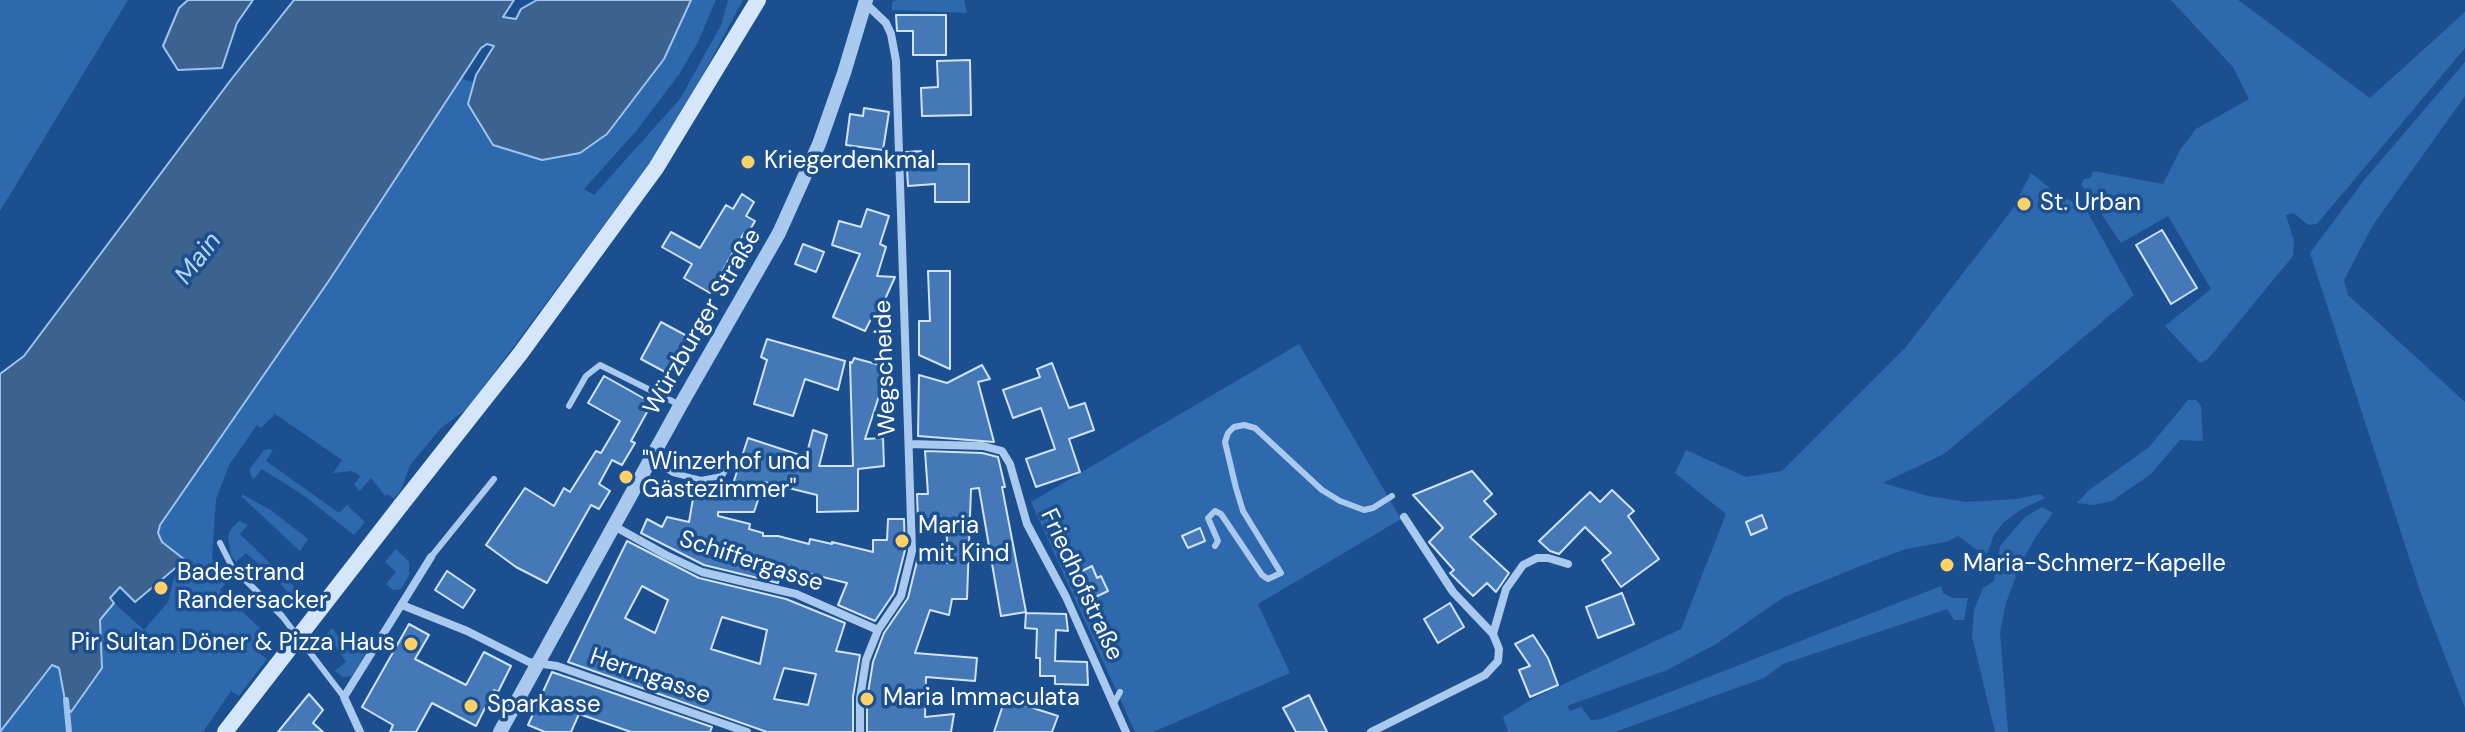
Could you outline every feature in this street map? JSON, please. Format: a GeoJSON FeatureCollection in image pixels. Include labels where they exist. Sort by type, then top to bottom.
{"type":"FeatureCollection","features":[{"type":"Feature","properties":{"kind":"main road"},"geometry":{"type":"LineString","coordinates":[[225,732],[520,354],[656,168],[758,0]]}},
{"type":"Feature","properties":{"kind":"street","name":"Würzburger Straße"},"geometry":{"type":"LineString","coordinates":[[500,732],[801,189],[844,73],[864,1]]}},
{"type":"Feature","properties":{"kind":"street","name":"Wegscheide"},"geometry":{"type":"LineString","coordinates":[[860,732],[860,698],[866,660],[878,630],[901,596],[912,551],[896,61],[886,23],[864,1]]}},
{"type":"Feature","properties":{"kind":"street","name":"Friedhofstraße"},"geometry":{"type":"LineString","coordinates":[[909,444],[983,446],[1002,451],[1010,464],[1027,524],[1066,597],[1126,732]]}},
{"type":"Feature","properties":{"kind":"street"},"geometry":{"type":"LineString","coordinates":[[1371,732],[1485,675],[1498,661],[1499,649],[1493,634],[1453,592],[1404,517]]}},
{"type":"Feature","properties":{"kind":"street","name":"Schiffergasse"},"geometry":{"type":"LineString","coordinates":[[614,526],[702,572],[796,594],[878,630]]}},
{"type":"Feature","properties":{"kind":"street"},"geometry":{"type":"LineString","coordinates":[[360,732],[344,697],[431,557]]}},
{"type":"Feature","properties":{"kind":"street"},"geometry":{"type":"LineString","coordinates":[[1493,634],[1506,589],[1523,565],[1537,558],[1568,564]]}},
{"type":"Feature","properties":{"kind":"street","name":"Herrngasse"},"geometry":{"type":"LineString","coordinates":[[402,605],[467,631],[529,662],[557,666],[747,732]]}},
{"type":"Feature","properties":{"kind":"lane"},"geometry":{"type":"LineString","coordinates":[[569,406],[586,376],[600,365],[680,406]]}},
{"type":"Feature","properties":{"kind":"lane"},"geometry":{"type":"LineString","coordinates":[[1215,546],[1218,541],[1208,518],[1215,511],[1221,514],[1262,575],[1268,579],[1281,573],[1243,511],[1225,442],[1234,427],[1244,425],[1255,428],[1322,490],[1340,501],[1364,510],[1392,496]]}},
{"type":"Feature","properties":{"kind":"lane"},"geometry":{"type":"LineString","coordinates":[[652,460],[673,473],[701,480],[722,476],[732,458]]}},
{"type":"Feature","properties":{"kind":"lane"},"geometry":{"type":"LineString","coordinates":[[431,557],[494,479]]}},
{"type":"Feature","properties":{"kind":"lane"},"geometry":{"type":"LineString","coordinates":[[220,543],[232,567],[282,616],[344,697]]}},
{"type":"Feature","properties":{"kind":"lane"},"geometry":{"type":"LineString","coordinates":[[1114,703],[1120,692]]}},
{"type":"Feature","properties":{"kind":"shaded area"},"geometry":{"type":"Polygon","coordinates":[[[0,0],[128,0],[0,211],[0,0]]]}},
{"type":"Feature","properties":{"kind":"shaded area"},"geometry":{"type":"Polygon","coordinates":[[[691,0],[716,0],[698,42],[680,73],[637,130],[584,189],[594,195],[680,99],[721,25],[728,0],[743,0],[691,97],[649,164],[468,408],[441,428],[410,465],[401,490],[394,499],[387,494],[385,496],[371,478],[360,491],[354,485],[360,476],[352,471],[333,473],[342,460],[275,414],[261,428],[257,425],[229,465],[216,499],[212,558],[230,578],[220,590],[272,640],[260,654],[267,659],[239,696],[231,691],[203,732],[0,732],[51,665],[59,667],[65,706],[72,711],[102,668],[100,621],[114,603],[144,630],[168,602],[174,578],[185,560],[162,542],[158,533],[160,525],[328,282],[462,79],[473,82],[468,104],[493,145],[542,160],[664,59],[691,0]]]}},
{"type":"Feature","properties":{"kind":"shaded area"},"geometry":{"type":"Polygon","coordinates":[[[964,0],[967,13],[892,10],[892,2],[964,0]]]}},
{"type":"Feature","properties":{"kind":"shaded area"},"geometry":{"type":"Polygon","coordinates":[[[2171,0],[2238,0],[2370,98],[2465,12],[2465,48],[2317,224],[2308,225],[2294,213],[2286,215],[2294,241],[2293,256],[2208,359],[2200,363],[2165,326],[2211,289],[2168,216],[2121,243],[2081,184],[2084,179],[2091,178],[2093,171],[2163,184],[2180,150],[2196,129],[2249,99],[2233,67],[2171,0]]]}},
{"type":"Feature","properties":{"kind":"shaded area"},"geometry":{"type":"Polygon","coordinates":[[[2465,62],[2465,96],[2373,225],[2344,280],[2348,295],[2465,402],[2465,708],[2422,597],[2310,253],[2365,179],[2465,62]]]}},
{"type":"Feature","properties":{"kind":"shaded area"},"geometry":{"type":"Polygon","coordinates":[[[2031,173],[2057,194],[2085,208],[2134,295],[1944,454],[1883,483],[1928,496],[1966,502],[2017,499],[2040,494],[2045,498],[2004,522],[1994,535],[1987,554],[1958,536],[1946,542],[1906,549],[1784,597],[1716,644],[1667,670],[1567,706],[1570,711],[1581,707],[1591,720],[1601,719],[1941,586],[1943,593],[1953,598],[1968,598],[1964,620],[1954,620],[1947,609],[1783,664],[1764,678],[1615,732],[1508,732],[1503,717],[1534,698],[1681,629],[1726,514],[1675,473],[1686,450],[1746,477],[1782,471],[1905,348],[2012,210],[2031,173]]]}},
{"type":"Feature","properties":{"kind":"shaded area"},"geometry":{"type":"Polygon","coordinates":[[[1299,344],[1401,519],[1258,604],[1290,673],[1153,732],[1135,732],[1031,502],[1299,344]]]}},
{"type":"Feature","properties":{"kind":"shaded area"},"geometry":{"type":"Polygon","coordinates":[[[2188,400],[2196,400],[2201,406],[2203,441],[2180,440],[2151,474],[2112,501],[2093,505],[2077,503],[2088,491],[2149,447],[2188,400]]]}},
{"type":"Feature","properties":{"kind":"shaded area"},"geometry":{"type":"Polygon","coordinates":[[[268,449],[273,450],[266,461],[339,513],[347,505],[365,522],[354,535],[303,495],[262,469],[253,480],[249,470],[268,449]]]}},
{"type":"Feature","properties":{"kind":"shaded area"},"geometry":{"type":"Polygon","coordinates":[[[242,494],[272,511],[308,539],[300,551],[242,497],[242,494]]]}},
{"type":"Feature","properties":{"kind":"shaded area"},"geometry":{"type":"Polygon","coordinates":[[[2042,507],[2053,513],[2020,565],[2006,603],[2000,632],[2008,732],[1995,732],[1972,636],[1974,610],[1983,588],[1994,581],[2000,546],[2025,517],[2042,507]]]}},
{"type":"Feature","properties":{"kind":"shaded area"},"geometry":{"type":"Polygon","coordinates":[[[239,521],[248,525],[240,534],[305,597],[299,604],[246,553],[236,562],[231,556],[228,538],[230,530],[239,521]]]}},
{"type":"Feature","properties":{"kind":"shaded area"},"geometry":{"type":"Polygon","coordinates":[[[396,549],[409,562],[409,575],[401,589],[393,590],[386,584],[396,572],[385,562],[396,549]]]}},
{"type":"Feature","properties":{"kind":"shaded area"},"geometry":{"type":"Polygon","coordinates":[[[332,628],[350,654],[362,645],[366,652],[352,676],[343,677],[335,671],[346,662],[327,634],[332,628]]]}},
{"type":"Feature","properties":{"kind":"water"},"geometry":{"type":"Polygon","coordinates":[[[188,0],[253,0],[237,23],[222,68],[178,70],[163,46],[179,8],[188,0]]]}},
{"type":"Feature","properties":{"kind":"water","name":"Main"},"geometry":{"type":"Polygon","coordinates":[[[294,0],[514,0],[503,17],[516,19],[521,9],[537,0],[691,0],[664,59],[607,134],[580,153],[542,160],[493,145],[468,104],[476,75],[494,46],[487,44],[481,48],[328,282],[160,525],[158,533],[162,542],[185,560],[135,602],[120,587],[110,598],[114,603],[100,620],[102,668],[71,712],[66,706],[59,668],[52,665],[0,732],[0,374],[24,356],[294,0]]]}},
{"type":"Feature","properties":{"kind":"building"},"geometry":{"type":"Polygon","coordinates":[[[896,15],[946,15],[946,55],[913,55],[913,31],[897,31],[896,15]]]}},
{"type":"Feature","properties":{"kind":"building"},"geometry":{"type":"Polygon","coordinates":[[[970,60],[971,115],[922,116],[921,88],[938,87],[937,61],[970,60]]]}},
{"type":"Feature","properties":{"kind":"building"},"geometry":{"type":"Polygon","coordinates":[[[864,108],[889,112],[883,150],[846,145],[850,114],[863,116],[864,108]]]}},
{"type":"Feature","properties":{"kind":"building"},"geometry":{"type":"Polygon","coordinates":[[[921,151],[922,164],[969,164],[969,202],[935,202],[935,184],[908,186],[906,152],[921,151]]]}},
{"type":"Feature","properties":{"kind":"building"},"geometry":{"type":"Polygon","coordinates":[[[742,194],[754,202],[746,216],[755,221],[747,235],[744,233],[710,293],[684,278],[692,264],[662,247],[671,232],[700,248],[726,205],[733,209],[742,194]]]}},
{"type":"Feature","properties":{"kind":"building"},"geometry":{"type":"Polygon","coordinates":[[[867,209],[889,216],[880,244],[886,247],[877,276],[895,277],[877,317],[873,315],[865,331],[833,317],[860,254],[832,245],[839,221],[861,227],[867,209]]]}},
{"type":"Feature","properties":{"kind":"building"},"geometry":{"type":"Polygon","coordinates":[[[2162,230],[2197,288],[2171,304],[2136,245],[2162,230]]]}},
{"type":"Feature","properties":{"kind":"building"},"geometry":{"type":"Polygon","coordinates":[[[803,244],[824,252],[816,272],[795,264],[803,244]]]}},
{"type":"Feature","properties":{"kind":"building"},"geometry":{"type":"Polygon","coordinates":[[[928,271],[950,271],[950,369],[919,355],[919,321],[930,321],[928,271]]]}},
{"type":"Feature","properties":{"kind":"building"},"geometry":{"type":"Polygon","coordinates":[[[661,322],[687,336],[667,373],[641,359],[661,322]]]}},
{"type":"Feature","properties":{"kind":"building"},"geometry":{"type":"Polygon","coordinates":[[[767,339],[845,361],[838,390],[805,379],[793,416],[754,404],[767,360],[761,357],[767,339]]]}},
{"type":"Feature","properties":{"kind":"building"},"geometry":{"type":"Polygon","coordinates":[[[854,358],[891,368],[884,397],[879,396],[865,439],[883,438],[884,466],[858,469],[858,511],[817,512],[817,495],[764,482],[754,512],[718,512],[718,516],[750,524],[749,529],[763,533],[763,536],[778,536],[809,544],[810,539],[832,542],[873,552],[873,540],[887,540],[888,519],[904,519],[905,550],[894,593],[875,621],[838,605],[847,583],[782,567],[778,583],[704,565],[641,533],[647,519],[662,527],[667,517],[689,522],[695,487],[730,493],[748,438],[806,457],[813,430],[827,435],[819,466],[853,466],[850,362],[854,358]]]}},
{"type":"Feature","properties":{"kind":"building"},"geometry":{"type":"Polygon","coordinates":[[[1052,363],[1069,408],[1085,403],[1094,430],[1069,439],[1080,472],[1036,487],[1026,459],[1055,449],[1041,408],[1013,418],[1003,390],[1040,377],[1037,369],[1052,363]]]}},
{"type":"Feature","properties":{"kind":"building"},"geometry":{"type":"Polygon","coordinates":[[[982,365],[990,379],[978,382],[994,442],[918,436],[919,375],[947,383],[982,365]]]}},
{"type":"Feature","properties":{"kind":"building"},"geometry":{"type":"Polygon","coordinates":[[[604,376],[652,403],[622,465],[612,460],[599,484],[610,491],[599,509],[591,505],[547,583],[516,567],[486,545],[525,488],[554,506],[564,488],[570,492],[596,451],[601,453],[620,421],[588,403],[604,376]]]}},
{"type":"Feature","properties":{"kind":"building"},"geometry":{"type":"Polygon","coordinates":[[[925,451],[982,453],[998,457],[1026,612],[1001,616],[979,488],[971,489],[967,599],[952,599],[949,615],[930,610],[915,653],[977,658],[975,681],[926,677],[925,717],[954,714],[951,732],[867,732],[867,699],[873,662],[884,633],[908,598],[918,557],[948,563],[946,520],[918,520],[917,494],[928,494],[925,451]]]}},
{"type":"Feature","properties":{"kind":"building"},"geometry":{"type":"Polygon","coordinates":[[[1472,471],[1492,494],[1484,501],[1496,514],[1470,537],[1509,573],[1496,592],[1487,583],[1473,596],[1450,573],[1454,570],[1429,542],[1443,528],[1413,495],[1472,471]]]}},
{"type":"Feature","properties":{"kind":"building"},"geometry":{"type":"Polygon","coordinates":[[[1612,490],[1634,511],[1628,516],[1659,559],[1621,587],[1602,560],[1611,553],[1585,527],[1559,554],[1539,541],[1590,492],[1600,502],[1612,490]]]}},
{"type":"Feature","properties":{"kind":"building"},"geometry":{"type":"Polygon","coordinates":[[[1762,515],[1767,528],[1751,535],[1746,522],[1762,515]]]}},
{"type":"Feature","properties":{"kind":"building"},"geometry":{"type":"Polygon","coordinates":[[[1200,528],[1205,541],[1188,548],[1182,536],[1200,528]]]}},
{"type":"Feature","properties":{"kind":"building"},"geometry":{"type":"Polygon","coordinates":[[[627,541],[699,578],[786,599],[845,623],[836,651],[860,655],[853,697],[853,732],[767,732],[568,662],[627,541]],[[642,586],[625,618],[655,633],[668,600],[642,586]],[[722,617],[711,649],[760,664],[767,630],[722,617]],[[784,668],[774,699],[808,705],[816,674],[784,668]]]}},
{"type":"Feature","properties":{"kind":"building"},"geometry":{"type":"Polygon","coordinates":[[[1092,566],[1108,591],[1089,600],[1076,574],[1092,566]]]}},
{"type":"Feature","properties":{"kind":"building"},"geometry":{"type":"Polygon","coordinates":[[[447,571],[475,590],[463,608],[435,590],[447,571]]]}},
{"type":"Feature","properties":{"kind":"building"},"geometry":{"type":"Polygon","coordinates":[[[1622,593],[1634,624],[1598,638],[1586,607],[1622,593]]]}},
{"type":"Feature","properties":{"kind":"building"},"geometry":{"type":"Polygon","coordinates":[[[1450,603],[1464,627],[1438,643],[1424,619],[1450,603]]]}},
{"type":"Feature","properties":{"kind":"building"},"geometry":{"type":"Polygon","coordinates":[[[1026,613],[1066,614],[1068,631],[1056,630],[1055,661],[1087,662],[1088,685],[1055,684],[1055,676],[1040,676],[1040,658],[1036,658],[1037,629],[1025,628],[1026,613]]]}},
{"type":"Feature","properties":{"kind":"building"},"geometry":{"type":"Polygon","coordinates":[[[409,624],[429,635],[415,659],[466,685],[484,652],[511,666],[498,692],[494,690],[476,726],[432,703],[416,732],[390,732],[393,725],[362,707],[409,624]]]}},
{"type":"Feature","properties":{"kind":"building"},"geometry":{"type":"Polygon","coordinates":[[[1533,635],[1548,658],[1558,685],[1530,697],[1519,670],[1530,666],[1515,644],[1533,635]]]}},
{"type":"Feature","properties":{"kind":"building"},"geometry":{"type":"Polygon","coordinates":[[[552,672],[712,727],[710,732],[631,732],[579,714],[571,732],[545,732],[528,725],[552,672]]]}},
{"type":"Feature","properties":{"kind":"building"},"geometry":{"type":"Polygon","coordinates":[[[309,694],[323,710],[313,723],[323,732],[278,732],[309,694]]]}},
{"type":"Feature","properties":{"kind":"building"},"geometry":{"type":"Polygon","coordinates":[[[1309,695],[1327,732],[1296,732],[1283,708],[1309,695]]]}},
{"type":"Feature","properties":{"kind":"building"},"geometry":{"type":"Polygon","coordinates":[[[1005,699],[1058,716],[1052,732],[994,732],[1005,699]]]}},
{"type":"Feature","properties":{"kind":"waterway"},"geometry":{"type":"LineString","coordinates":[[66,700],[69,732]]}},
{"type":"Feature","properties":{"kind":"place","name":"Kriegerdenkmal"},"geometry":{"type":"Point","coordinates":[748,162]}},
{"type":"Feature","properties":{"kind":"place","name":"St. Urban"},"geometry":{"type":"Point","coordinates":[2024,204]}},
{"type":"Feature","properties":{"kind":"place","name":"\"Winzerhof und Gästezimmer\""},"geometry":{"type":"Point","coordinates":[626,477]}},
{"type":"Feature","properties":{"kind":"place","name":"Maria mit Kind"},"geometry":{"type":"Point","coordinates":[902,541]}},
{"type":"Feature","properties":{"kind":"place","name":"Maria-Schmerz-Kapelle"},"geometry":{"type":"Point","coordinates":[1947,565]}},
{"type":"Feature","properties":{"kind":"place","name":"Badestrand Randersacker"},"geometry":{"type":"Point","coordinates":[161,588]}},
{"type":"Feature","properties":{"kind":"place","name":"Pir Sultan Döner & Pizza Haus"},"geometry":{"type":"Point","coordinates":[411,644]}},
{"type":"Feature","properties":{"kind":"place","name":"Maria Immaculata"},"geometry":{"type":"Point","coordinates":[867,699]}},
{"type":"Feature","properties":{"kind":"place","name":"Sparkasse"},"geometry":{"type":"Point","coordinates":[471,706]}}]}
